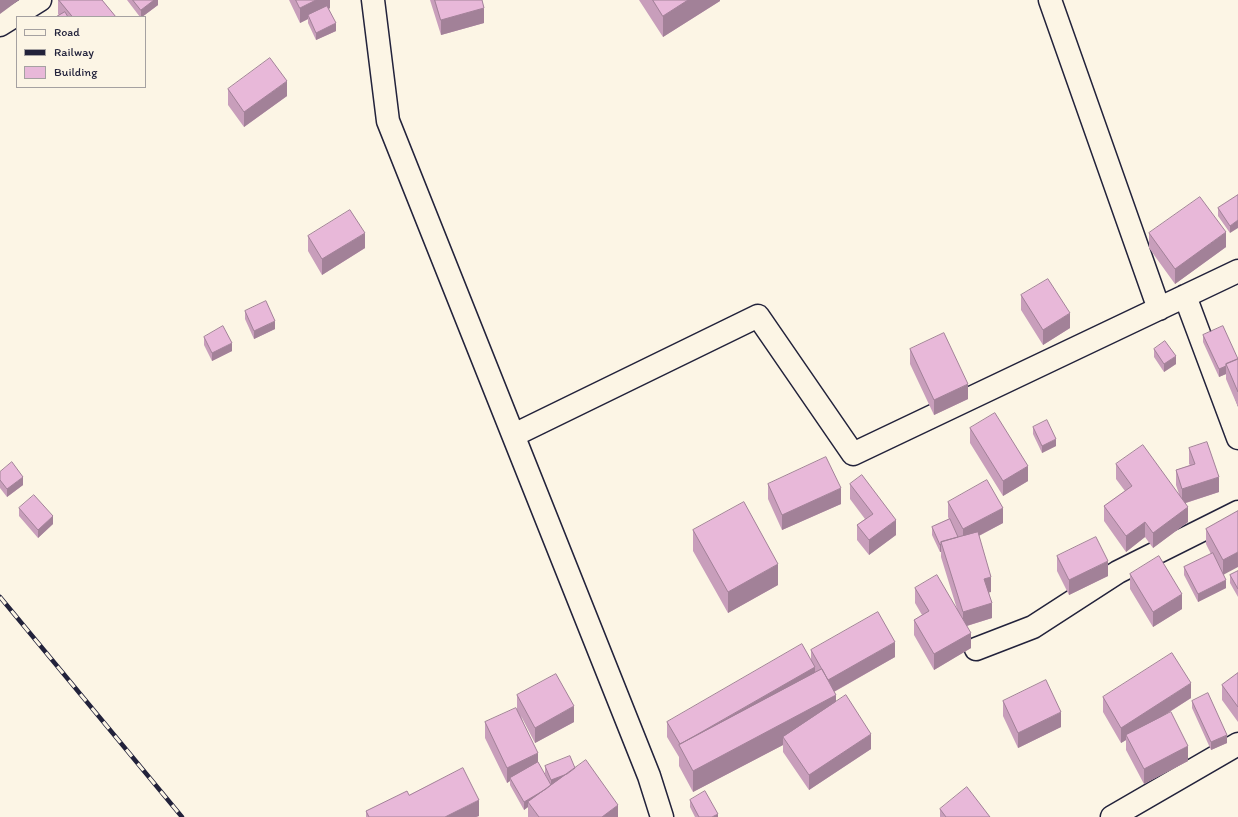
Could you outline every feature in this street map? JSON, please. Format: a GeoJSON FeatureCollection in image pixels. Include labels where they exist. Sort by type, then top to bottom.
{"type":"FeatureCollection","features":[{"type":"Feature","properties":{"kind":"street"},"geometry":{"type":"LineString","coordinates":[[0,25],[40,0]]}},
{"type":"Feature","properties":{"kind":"street"},"geometry":{"type":"LineString","coordinates":[[374,0],[388,121],[649,776],[662,817]]}},
{"type":"Feature","properties":{"kind":"street"},"geometry":{"type":"LineString","coordinates":[[1050,0],[1159,309]]}},
{"type":"Feature","properties":{"kind":"street"},"geometry":{"type":"LineString","coordinates":[[514,435],[758,316],[853,454],[1238,271]]}},
{"type":"Feature","properties":{"kind":"street"},"geometry":{"type":"LineString","coordinates":[[1185,296],[1238,438]]}},
{"type":"Feature","properties":{"kind":"street"},"geometry":{"type":"LineString","coordinates":[[976,649],[1033,627],[1118,572],[1238,512]]}},
{"type":"Feature","properties":{"kind":"street"},"geometry":{"type":"LineString","coordinates":[[1112,817],[1139,810],[1238,744]]}},
{"type":"Feature","properties":{"kind":"building"},"geometry":{"type":"Polygon","coordinates":[[[59,0],[102,0],[115,16],[72,16],[59,0]]]}},
{"type":"Feature","properties":{"kind":"building"},"geometry":{"type":"Polygon","coordinates":[[[133,0],[154,0],[141,10],[133,0]]]}},
{"type":"Feature","properties":{"kind":"building"},"geometry":{"type":"Polygon","coordinates":[[[296,0],[316,0],[300,8],[296,0]]]}},
{"type":"Feature","properties":{"kind":"building"},"geometry":{"type":"Polygon","coordinates":[[[435,0],[482,0],[484,8],[441,20],[435,0]]]}},
{"type":"Feature","properties":{"kind":"building"},"geometry":{"type":"Polygon","coordinates":[[[653,0],[688,0],[663,16],[653,0]]]}},
{"type":"Feature","properties":{"kind":"building"},"geometry":{"type":"Polygon","coordinates":[[[327,6],[336,23],[316,33],[308,15],[327,6]]]}},
{"type":"Feature","properties":{"kind":"building"},"geometry":{"type":"Polygon","coordinates":[[[65,12],[67,16],[58,16],[65,12]]]}},
{"type":"Feature","properties":{"kind":"building"},"geometry":{"type":"Polygon","coordinates":[[[270,58],[287,81],[244,112],[228,89],[270,58]]]}},
{"type":"Feature","properties":{"kind":"building"},"geometry":{"type":"Polygon","coordinates":[[[1238,195],[1238,220],[1230,226],[1218,208],[1238,195]]]}},
{"type":"Feature","properties":{"kind":"building"},"geometry":{"type":"Polygon","coordinates":[[[1200,197],[1226,232],[1175,269],[1149,233],[1200,197]]]}},
{"type":"Feature","properties":{"kind":"building"},"geometry":{"type":"Polygon","coordinates":[[[350,210],[365,233],[322,259],[308,236],[350,210]]]}},
{"type":"Feature","properties":{"kind":"building"},"geometry":{"type":"Polygon","coordinates":[[[1048,279],[1070,313],[1043,330],[1021,295],[1048,279]]]}},
{"type":"Feature","properties":{"kind":"building"},"geometry":{"type":"Polygon","coordinates":[[[266,301],[275,321],[254,331],[245,311],[266,301]]]}},
{"type":"Feature","properties":{"kind":"building"},"geometry":{"type":"Polygon","coordinates":[[[223,326],[232,343],[212,353],[204,337],[223,326]]]}},
{"type":"Feature","properties":{"kind":"building"},"geometry":{"type":"Polygon","coordinates":[[[1223,326],[1238,359],[1219,369],[1203,335],[1223,326]]]}},
{"type":"Feature","properties":{"kind":"building"},"geometry":{"type":"Polygon","coordinates":[[[944,333],[968,384],[934,400],[910,349],[944,333]]]}},
{"type":"Feature","properties":{"kind":"building"},"geometry":{"type":"Polygon","coordinates":[[[1165,341],[1176,356],[1164,364],[1154,349],[1165,341]]]}},
{"type":"Feature","properties":{"kind":"building"},"geometry":{"type":"Polygon","coordinates":[[[1238,359],[1238,392],[1226,364],[1238,359]]]}},
{"type":"Feature","properties":{"kind":"building"},"geometry":{"type":"Polygon","coordinates":[[[995,413],[1028,466],[1003,481],[970,428],[995,413]]]}},
{"type":"Feature","properties":{"kind":"building"},"geometry":{"type":"Polygon","coordinates":[[[1047,420],[1056,439],[1042,446],[1033,427],[1047,420]]]}},
{"type":"Feature","properties":{"kind":"building"},"geometry":{"type":"Polygon","coordinates":[[[1207,442],[1219,477],[1182,489],[1176,470],[1195,464],[1189,448],[1207,442]]]}},
{"type":"Feature","properties":{"kind":"building"},"geometry":{"type":"Polygon","coordinates":[[[1143,445],[1188,507],[1153,533],[1145,522],[1126,536],[1104,506],[1132,486],[1116,464],[1143,445]]]}},
{"type":"Feature","properties":{"kind":"building"},"geometry":{"type":"Polygon","coordinates":[[[826,457],[841,488],[782,515],[768,484],[826,457]]]}},
{"type":"Feature","properties":{"kind":"building"},"geometry":{"type":"Polygon","coordinates":[[[12,462],[23,477],[7,489],[0,480],[0,472],[12,462]]]}},
{"type":"Feature","properties":{"kind":"building"},"geometry":{"type":"Polygon","coordinates":[[[862,475],[896,520],[869,540],[857,525],[873,514],[850,484],[862,475]]]}},
{"type":"Feature","properties":{"kind":"building"},"geometry":{"type":"Polygon","coordinates":[[[987,480],[1003,508],[963,529],[948,502],[987,480]]]}},
{"type":"Feature","properties":{"kind":"building"},"geometry":{"type":"Polygon","coordinates":[[[34,495],[53,516],[38,530],[19,508],[34,495]]]}},
{"type":"Feature","properties":{"kind":"building"},"geometry":{"type":"Polygon","coordinates":[[[744,502],[778,564],[728,592],[693,530],[744,502]]]}},
{"type":"Feature","properties":{"kind":"building"},"geometry":{"type":"Polygon","coordinates":[[[1238,511],[1238,552],[1223,560],[1206,529],[1238,511]]]}},
{"type":"Feature","properties":{"kind":"building"},"geometry":{"type":"Polygon","coordinates":[[[950,519],[958,537],[941,542],[940,545],[932,527],[950,519]]]}},
{"type":"Feature","properties":{"kind":"building"},"geometry":{"type":"Polygon","coordinates":[[[978,532],[991,577],[984,579],[992,603],[963,612],[941,542],[978,532]]]}},
{"type":"Feature","properties":{"kind":"building"},"geometry":{"type":"Polygon","coordinates":[[[1096,537],[1108,561],[1069,580],[1057,556],[1096,537]]]}},
{"type":"Feature","properties":{"kind":"building"},"geometry":{"type":"Polygon","coordinates":[[[1213,553],[1226,580],[1198,594],[1184,567],[1213,553]]]}},
{"type":"Feature","properties":{"kind":"building"},"geometry":{"type":"Polygon","coordinates":[[[1159,556],[1182,594],[1153,612],[1130,574],[1159,556]]]}},
{"type":"Feature","properties":{"kind":"building"},"geometry":{"type":"Polygon","coordinates":[[[1238,571],[1238,589],[1230,575],[1238,571]]]}},
{"type":"Feature","properties":{"kind":"building"},"geometry":{"type":"Polygon","coordinates":[[[937,575],[971,633],[934,654],[914,620],[929,611],[915,588],[937,575]]]}},
{"type":"Feature","properties":{"kind":"building"},"geometry":{"type":"Polygon","coordinates":[[[878,612],[895,642],[828,680],[811,650],[878,612]]]}},
{"type":"Feature","properties":{"kind":"building"},"geometry":{"type":"Polygon","coordinates":[[[802,644],[815,667],[680,744],[667,722],[802,644]]]}},
{"type":"Feature","properties":{"kind":"building"},"geometry":{"type":"Polygon","coordinates":[[[1172,653],[1191,683],[1121,728],[1103,697],[1172,653]]]}},
{"type":"Feature","properties":{"kind":"building"},"geometry":{"type":"Polygon","coordinates":[[[822,669],[836,695],[693,771],[679,745],[822,669]]]}},
{"type":"Feature","properties":{"kind":"building"},"geometry":{"type":"Polygon","coordinates":[[[1238,673],[1238,707],[1222,685],[1238,673]]]}},
{"type":"Feature","properties":{"kind":"building"},"geometry":{"type":"Polygon","coordinates":[[[556,674],[574,706],[535,728],[517,695],[556,674]]]}},
{"type":"Feature","properties":{"kind":"building"},"geometry":{"type":"Polygon","coordinates":[[[1046,680],[1061,712],[1018,733],[1003,701],[1046,680]]]}},
{"type":"Feature","properties":{"kind":"building"},"geometry":{"type":"Polygon","coordinates":[[[1208,693],[1227,735],[1211,742],[1192,701],[1208,693]]]}},
{"type":"Feature","properties":{"kind":"building"},"geometry":{"type":"Polygon","coordinates":[[[846,695],[871,734],[809,775],[783,737],[846,695]]]}},
{"type":"Feature","properties":{"kind":"building"},"geometry":{"type":"Polygon","coordinates":[[[516,708],[538,753],[507,768],[485,722],[516,708]]]}},
{"type":"Feature","properties":{"kind":"building"},"geometry":{"type":"Polygon","coordinates":[[[1171,712],[1188,746],[1144,769],[1126,735],[1171,712]]]}},
{"type":"Feature","properties":{"kind":"building"},"geometry":{"type":"Polygon","coordinates":[[[570,756],[575,768],[567,774],[551,780],[545,766],[570,756]]]}},
{"type":"Feature","properties":{"kind":"building"},"geometry":{"type":"Polygon","coordinates":[[[586,760],[618,805],[602,817],[539,817],[528,802],[586,760]]]}},
{"type":"Feature","properties":{"kind":"building"},"geometry":{"type":"Polygon","coordinates":[[[538,762],[551,785],[524,802],[510,778],[538,762]]]}},
{"type":"Feature","properties":{"kind":"building"},"geometry":{"type":"Polygon","coordinates":[[[463,768],[479,800],[445,817],[369,817],[366,811],[407,791],[409,795],[463,768]]]}},
{"type":"Feature","properties":{"kind":"building"},"geometry":{"type":"Polygon","coordinates":[[[967,787],[990,817],[946,817],[940,809],[967,787]]]}},
{"type":"Feature","properties":{"kind":"building"},"geometry":{"type":"Polygon","coordinates":[[[705,791],[718,814],[712,817],[699,817],[690,800],[705,791]]]}},
{"type":"Feature","properties":{"kind":"railway"},"geometry":{"type":"LineString","coordinates":[[0,597],[182,817]]}}]}
